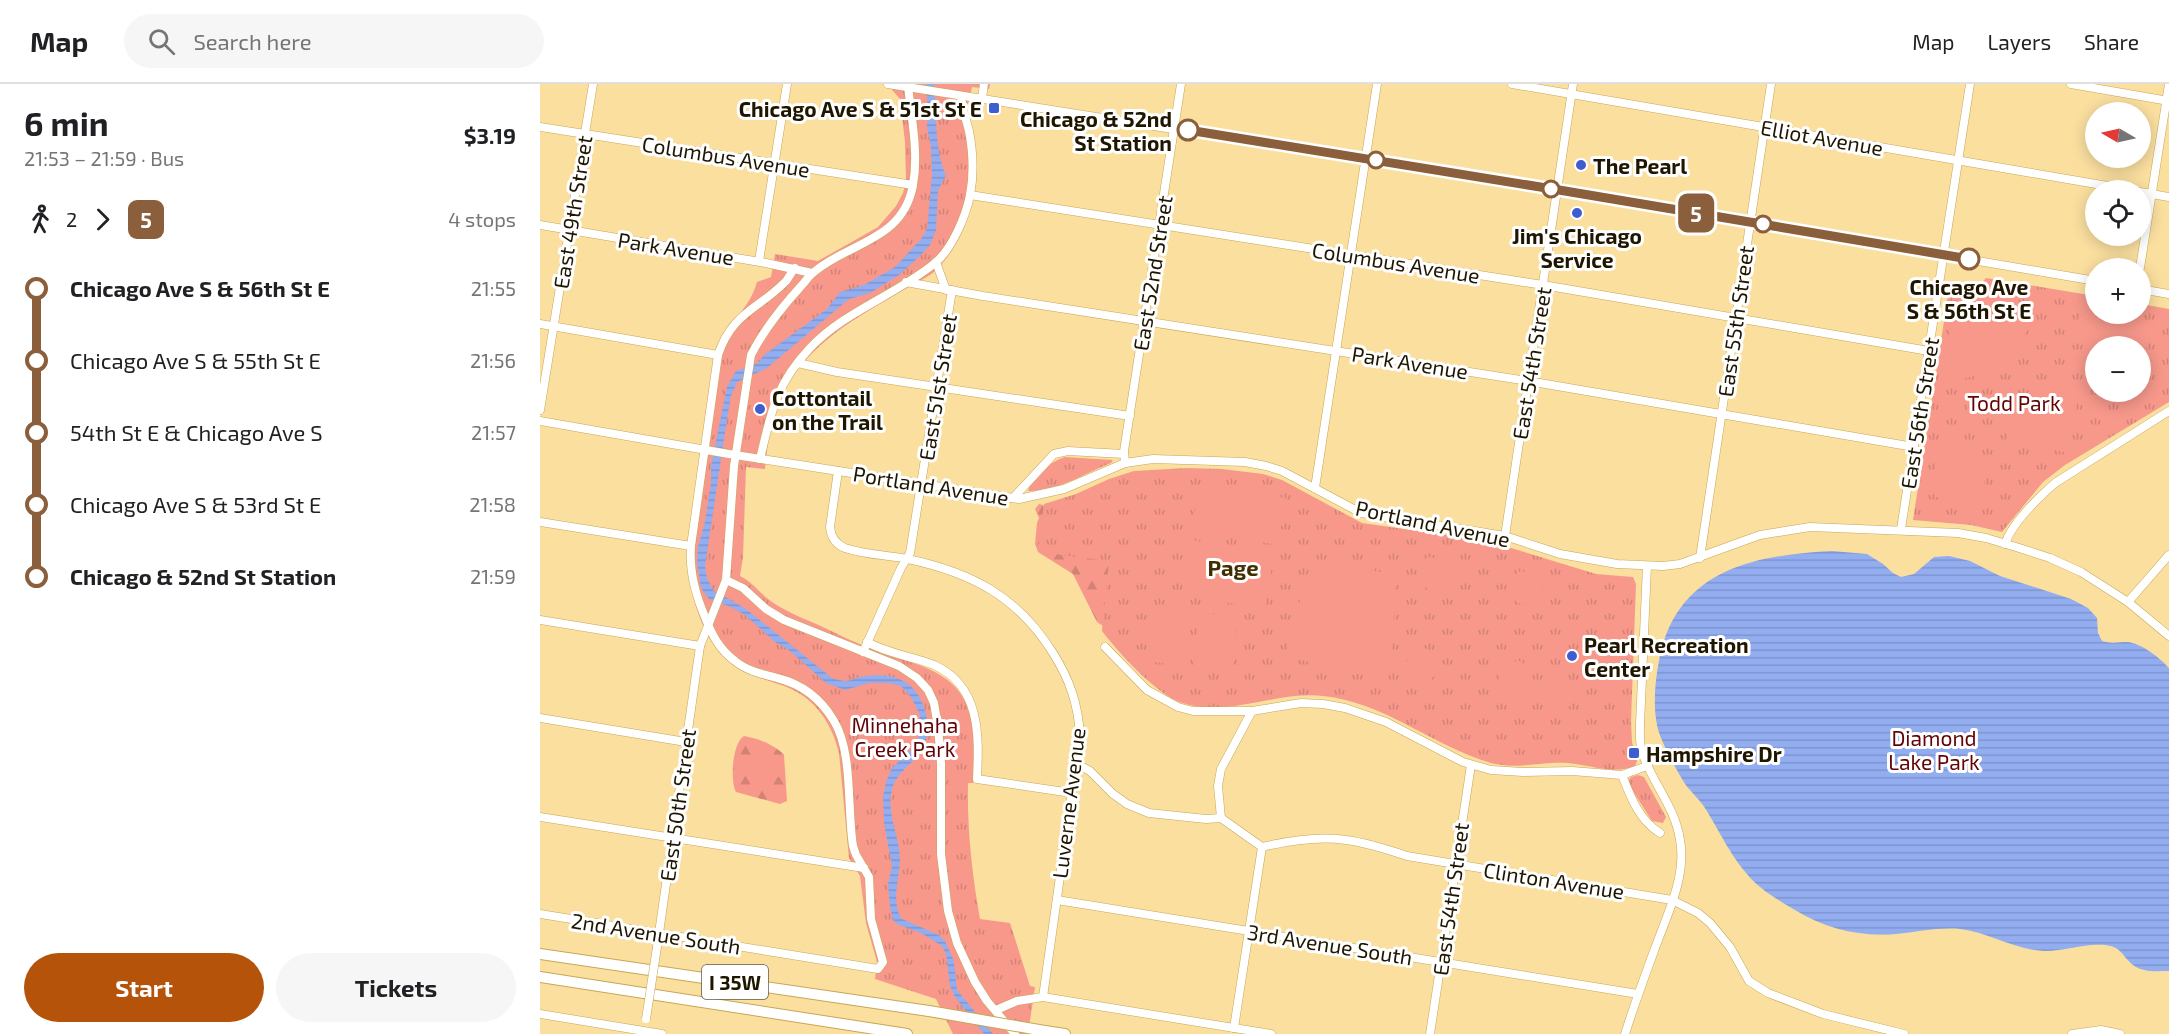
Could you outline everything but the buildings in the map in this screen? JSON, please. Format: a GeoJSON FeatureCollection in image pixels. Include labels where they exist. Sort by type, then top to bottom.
{"type":"FeatureCollection","features":[{"type":"Feature","properties":{"kind":"highway","name":"I 35W"},"geometry":{"type":"LineString","coordinates":[[540,954],[929,1011],[1065,1034]]}},
{"type":"Feature","properties":{"kind":"highway","name":"I 35W"},"geometry":{"type":"LineString","coordinates":[[540,977],[907,1034]]}},
{"type":"Feature","properties":{"kind":"street","name":"East 49th Street"},"geometry":{"type":"LineString","coordinates":[[540,410],[593,84]]}},
{"type":"Feature","properties":{"kind":"street"},"geometry":{"type":"LineString","coordinates":[[759,261],[787,84]]}},
{"type":"Feature","properties":{"kind":"street"},"geometry":{"type":"LineString","coordinates":[[888,84],[1557,190],[2085,279]]}},
{"type":"Feature","properties":{"kind":"street"},"geometry":{"type":"LineString","coordinates":[[982,98],[984,84]]}},
{"type":"Feature","properties":{"kind":"street","name":"East 52nd Street"},"geometry":{"type":"LineString","coordinates":[[1125,463],[1124,454],[1181,84]]}},
{"type":"Feature","properties":{"kind":"street"},"geometry":{"type":"LineString","coordinates":[[1315,488],[1377,84]]}},
{"type":"Feature","properties":{"kind":"street","name":"Elliot Avenue"},"geometry":{"type":"LineString","coordinates":[[1512,84],[2085,182]]}},
{"type":"Feature","properties":{"kind":"street","name":"East 54th Street"},"geometry":{"type":"LineString","coordinates":[[1505,536],[1573,84]]}},
{"type":"Feature","properties":{"kind":"street","name":"East 55th Street"},"geometry":{"type":"LineString","coordinates":[[1700,558],[1771,84]]}},
{"type":"Feature","properties":{"kind":"street","name":"East 56th Street"},"geometry":{"type":"LineString","coordinates":[[1901,529],[1970,84]]}},
{"type":"Feature","properties":{"kind":"street"},"geometry":{"type":"LineString","coordinates":[[2071,84],[2168,101]]}},
{"type":"Feature","properties":{"kind":"street"},"geometry":{"type":"LineString","coordinates":[[2169,84],[2151,194],[2169,197]]}},
{"type":"Feature","properties":{"kind":"street"},"geometry":{"type":"LineString","coordinates":[[908,86],[914,144],[913,185]]}},
{"type":"Feature","properties":{"kind":"street"},"geometry":{"type":"LineString","coordinates":[[760,459],[774,401],[798,363],[828,332],[936,262],[953,239],[970,195],[973,165],[972,147],[962,110],[961,96]]}},
{"type":"Feature","properties":{"kind":"street","name":"Columbus Avenue"},"geometry":{"type":"LineString","coordinates":[[540,127],[913,185]]}},
{"type":"Feature","properties":{"kind":"street","name":"East 50th Street"},"geometry":{"type":"LineString","coordinates":[[644,1033],[700,646],[726,580],[732,454],[748,365],[759,339],[812,273],[835,258],[882,234],[901,213],[913,185]]}},
{"type":"Feature","properties":{"kind":"street","name":"Columbus Avenue"},"geometry":{"type":"LineString","coordinates":[[970,195],[1543,285],[1929,351]]}},
{"type":"Feature","properties":{"kind":"street","name":"Park Avenue"},"geometry":{"type":"LineString","coordinates":[[540,225],[759,261],[812,273]]}},
{"type":"Feature","properties":{"kind":"street","name":"East 51st Street"},"geometry":{"type":"LineString","coordinates":[[863,651],[910,554],[937,387],[949,290],[936,262]]}},
{"type":"Feature","properties":{"kind":"street"},"geometry":{"type":"LineString","coordinates":[[795,268],[785,283],[737,320],[724,339],[718,355],[707,450],[692,546],[693,582],[708,626],[717,643],[736,662],[754,672],[802,687],[815,697],[835,722],[845,752],[853,846],[864,868]]}},
{"type":"Feature","properties":{"kind":"street","name":"Park Avenue"},"geometry":{"type":"LineString","coordinates":[[906,282],[1528,381],[1914,447]]}},
{"type":"Feature","properties":{"kind":"street"},"geometry":{"type":"LineString","coordinates":[[2151,291],[2169,294]]}},
{"type":"Feature","properties":{"kind":"street"},"geometry":{"type":"LineString","coordinates":[[540,324],[718,355]]}},
{"type":"Feature","properties":{"kind":"street"},"geometry":{"type":"LineString","coordinates":[[798,363],[837,372],[1130,416]]}},
{"type":"Feature","properties":{"kind":"street"},"geometry":{"type":"LineString","coordinates":[[2005,544],[2015,526],[2055,483],[2169,411]]}},
{"type":"Feature","properties":{"kind":"street","name":"Portland Avenue"},"geometry":{"type":"LineString","coordinates":[[540,421],[760,459],[1013,498],[1037,496],[1064,489],[1125,463],[1153,459],[1245,462],[1282,471],[1361,513],[1505,536],[1560,554],[1617,564],[1647,566],[1680,564],[1760,535],[1810,527],[1958,533],[2050,558],[2081,573],[2128,602],[2169,636]]}},
{"type":"Feature","properties":{"kind":"street"},"geometry":{"type":"LineString","coordinates":[[1013,498],[1054,454],[1068,451],[1124,454]]}},
{"type":"Feature","properties":{"kind":"street","name":"Luverne Avenue"},"geometry":{"type":"LineString","coordinates":[[838,471],[830,527],[834,540],[844,548],[908,559],[950,570],[988,587],[1014,605],[1036,628],[1072,688],[1080,727],[1077,764],[1043,997]]}},
{"type":"Feature","properties":{"kind":"street"},"geometry":{"type":"LineString","coordinates":[[540,522],[692,546]]}},
{"type":"Feature","properties":{"kind":"street"},"geometry":{"type":"LineString","coordinates":[[2128,602],[2169,555]]}},
{"type":"Feature","properties":{"kind":"street"},"geometry":{"type":"LineString","coordinates":[[1625,1034],[1672,900],[1682,854],[1672,811],[1647,766],[1641,749],[1640,724],[1647,566]]}},
{"type":"Feature","properties":{"kind":"street"},"geometry":{"type":"LineString","coordinates":[[726,580],[743,588],[766,609],[784,620],[909,672],[922,682],[932,696],[939,746],[940,844],[948,911],[957,943],[970,974],[987,1001],[1015,1034]]}},
{"type":"Feature","properties":{"kind":"street"},"geometry":{"type":"LineString","coordinates":[[540,620],[700,646]]}},
{"type":"Feature","properties":{"kind":"street"},"geometry":{"type":"LineString","coordinates":[[867,642],[936,666],[964,691],[971,702],[977,721],[977,779],[1072,793]]}},
{"type":"Feature","properties":{"kind":"street"},"geometry":{"type":"LineString","coordinates":[[1106,646],[1147,690],[1178,707],[1208,712],[1252,711],[1301,703],[1345,708],[1386,722],[1471,765],[1506,771],[1572,771],[1622,775],[1647,766]]}},
{"type":"Feature","properties":{"kind":"street"},"geometry":{"type":"LineString","coordinates":[[1221,818],[1218,786],[1221,769],[1252,711]]}},
{"type":"Feature","properties":{"kind":"street"},"geometry":{"type":"LineString","coordinates":[[540,718],[686,742]]}},
{"type":"Feature","properties":{"kind":"street"},"geometry":{"type":"LineString","coordinates":[[1077,764],[1090,771],[1113,794],[1127,804],[1149,813],[1206,819],[1221,818],[1262,847],[1234,1028]]}},
{"type":"Feature","properties":{"kind":"street","name":"East 54th Street"},"geometry":{"type":"LineString","coordinates":[[1430,1034],[1471,765]]}},
{"type":"Feature","properties":{"kind":"street"},"geometry":{"type":"LineString","coordinates":[[1622,775],[1632,801],[1649,826],[1660,833]]}},
{"type":"Feature","properties":{"kind":"street"},"geometry":{"type":"LineString","coordinates":[[540,817],[864,868]]}},
{"type":"Feature","properties":{"kind":"street","name":"Clinton Avenue"},"geometry":{"type":"LineString","coordinates":[[1262,847],[1300,838],[1338,838],[1382,847],[1407,856],[1672,900],[1698,913],[1710,923],[1730,946],[1749,981],[1768,993],[1823,1014],[1904,1034]]}},
{"type":"Feature","properties":{"kind":"street","name":"2nd Avenue South"},"geometry":{"type":"LineString","coordinates":[[540,914],[878,969],[883,962],[871,920],[869,878],[864,868]]}},
{"type":"Feature","properties":{"kind":"street","name":"3rd Avenue South"},"geometry":{"type":"LineString","coordinates":[[1056,900],[1638,994]]}},
{"type":"Feature","properties":{"kind":"street"},"geometry":{"type":"LineString","coordinates":[[996,1010],[1017,1001],[1043,997],[1271,1034]]}},
{"type":"Feature","properties":{"kind":"street"},"geometry":{"type":"LineString","coordinates":[[540,1014],[644,1033],[662,1034]]}},
{"type":"Feature","properties":{"kind":"street"},"geometry":{"type":"LineString","coordinates":[[2072,1034],[2101,1030],[2120,1034]]}},
{"type":"Feature","properties":{"kind":"green space","name":"Minnehaha Creek Park"},"geometry":{"type":"Polygon","coordinates":[[[887,84],[990,84],[989,89],[972,87],[968,104],[976,164],[969,214],[955,245],[934,272],[843,327],[813,352],[789,383],[773,418],[765,469],[746,467],[743,557],[740,576],[785,610],[860,644],[929,669],[953,685],[962,696],[972,718],[974,736],[973,783],[968,783],[968,817],[972,868],[980,919],[1010,923],[1030,986],[1035,987],[1028,1034],[953,1034],[936,999],[875,979],[877,962],[866,923],[860,876],[849,858],[839,753],[831,730],[818,710],[801,694],[752,675],[728,661],[712,643],[706,632],[693,597],[688,574],[719,344],[745,307],[757,282],[771,277],[775,254],[818,261],[878,227],[896,206],[906,181],[905,142],[900,99],[887,84]]]}},
{"type":"Feature","properties":{"kind":"green space","name":"Todd Park"},"geometry":{"type":"Polygon","coordinates":[[[1986,278],[2085,294],[2085,324],[2151,324],[2151,306],[2169,309],[2169,402],[2065,465],[2043,482],[2002,532],[1971,525],[1913,520],[1950,283],[1970,286],[1979,284],[1986,278]]]}},
{"type":"Feature","properties":{"kind":"green space"},"geometry":{"type":"Polygon","coordinates":[[[1963,294],[2039,307],[2023,339],[2000,365],[1979,374],[1942,383],[1955,302],[1963,294]]]}},
{"type":"Feature","properties":{"kind":"green space"},"geometry":{"type":"Polygon","coordinates":[[[2079,315],[2085,316],[2085,324],[2129,324],[2146,327],[2149,332],[2148,336],[2085,336],[2085,340],[2079,315]]]}},
{"type":"Feature","properties":{"kind":"green space"},"geometry":{"type":"Polygon","coordinates":[[[2081,382],[2069,449],[2064,452],[2005,443],[2019,418],[2034,402],[2053,391],[2081,382]]]}},
{"type":"Feature","properties":{"kind":"green space"},"geometry":{"type":"Polygon","coordinates":[[[1941,435],[1963,448],[1976,463],[1981,471],[1989,506],[1936,497],[1931,491],[1941,435]]]}},
{"type":"Feature","properties":{"kind":"green space"},"geometry":{"type":"Polygon","coordinates":[[[1065,457],[1113,460],[1111,463],[1060,485],[1028,491],[1043,470],[1065,457]]]}},
{"type":"Feature","properties":{"kind":"green space"},"geometry":{"type":"Polygon","coordinates":[[[1187,468],[1263,474],[1282,480],[1362,523],[1488,541],[1596,574],[1633,577],[1636,584],[1631,721],[1632,742],[1637,761],[1635,766],[1610,770],[1568,763],[1510,766],[1491,763],[1449,746],[1388,715],[1345,700],[1323,696],[1305,695],[1217,708],[1182,703],[1161,691],[1128,661],[1102,631],[1109,561],[1038,552],[1044,504],[1134,471],[1187,468]]]}},
{"type":"Feature","properties":{"kind":"green space"},"geometry":{"type":"Polygon","coordinates":[[[1200,483],[1286,498],[1278,545],[1192,529],[1200,483]]]}},
{"type":"Feature","properties":{"kind":"green space"},"geometry":{"type":"Polygon","coordinates":[[[1039,504],[1100,544],[1121,585],[1114,633],[1097,622],[1073,574],[1038,552],[1035,544],[1039,518],[1035,509],[1039,504]]]}},
{"type":"Feature","properties":{"kind":"green space"},"geometry":{"type":"Polygon","coordinates":[[[1190,540],[1274,554],[1265,609],[1181,595],[1190,540]]]}},
{"type":"Feature","properties":{"kind":"green space"},"geometry":{"type":"Polygon","coordinates":[[[1428,557],[1442,559],[1449,563],[1452,569],[1451,582],[1440,591],[1433,592],[1420,581],[1423,561],[1428,557]]]}},
{"type":"Feature","properties":{"kind":"green space"},"geometry":{"type":"Polygon","coordinates":[[[1333,563],[1396,575],[1391,674],[1383,680],[1288,657],[1288,631],[1310,576],[1333,563]]]}},
{"type":"Feature","properties":{"kind":"green space"},"geometry":{"type":"Polygon","coordinates":[[[1520,571],[1540,574],[1543,580],[1540,595],[1533,604],[1519,603],[1509,593],[1508,586],[1512,578],[1520,571]]]}},
{"type":"Feature","properties":{"kind":"green space"},"geometry":{"type":"Polygon","coordinates":[[[1157,606],[1191,612],[1182,666],[1148,661],[1157,606]]]}},
{"type":"Feature","properties":{"kind":"green space"},"geometry":{"type":"Polygon","coordinates":[[[1198,613],[1237,616],[1233,671],[1194,667],[1198,613]]]}},
{"type":"Feature","properties":{"kind":"green space"},"geometry":{"type":"Polygon","coordinates":[[[1420,647],[1433,652],[1439,661],[1438,671],[1429,681],[1409,679],[1405,674],[1410,654],[1420,647]]]}},
{"type":"Feature","properties":{"kind":"green space"},"geometry":{"type":"Polygon","coordinates":[[[1519,661],[1532,672],[1529,692],[1524,696],[1511,694],[1501,689],[1498,679],[1504,665],[1519,661]]]}},
{"type":"Feature","properties":{"kind":"green space"},"geometry":{"type":"Polygon","coordinates":[[[1551,682],[1577,693],[1571,707],[1545,696],[1551,682]]]}},
{"type":"Feature","properties":{"kind":"green space"},"geometry":{"type":"Polygon","coordinates":[[[744,736],[766,743],[784,755],[787,801],[780,804],[736,792],[733,762],[737,746],[744,736]]]}},
{"type":"Feature","properties":{"kind":"green space"},"geometry":{"type":"Polygon","coordinates":[[[780,755],[780,777],[746,777],[745,756],[780,755]]]}},
{"type":"Feature","properties":{"kind":"green space"},"geometry":{"type":"Polygon","coordinates":[[[1638,775],[1644,777],[1666,817],[1663,823],[1652,821],[1629,785],[1628,781],[1631,777],[1638,775]]]}},
{"type":"Feature","properties":{"kind":"water"},"geometry":{"type":"Polygon","coordinates":[[[926,84],[934,84],[939,154],[946,176],[938,190],[936,230],[930,245],[899,275],[870,293],[849,299],[767,368],[737,382],[731,396],[727,419],[705,566],[707,578],[713,590],[746,609],[832,678],[849,681],[869,676],[894,677],[908,684],[921,699],[927,720],[926,740],[918,755],[898,777],[892,789],[892,817],[900,861],[896,891],[897,906],[902,919],[939,935],[945,941],[954,961],[957,990],[993,1034],[984,1034],[955,997],[950,986],[946,954],[942,946],[893,920],[888,884],[892,866],[884,823],[883,797],[892,768],[914,747],[918,739],[920,715],[911,697],[901,686],[888,683],[869,683],[845,690],[826,683],[745,615],[709,599],[701,588],[697,562],[711,483],[711,466],[727,387],[736,371],[758,363],[764,355],[827,309],[840,292],[864,285],[895,267],[921,239],[927,229],[932,175],[931,147],[927,127],[926,84]]]}},
{"type":"Feature","properties":{"kind":"water","name":"Diamond Lake Park"},"geometry":{"type":"Polygon","coordinates":[[[1832,551],[1867,554],[1901,577],[1914,574],[1934,557],[1949,556],[1970,561],[2000,576],[2071,599],[2088,608],[2097,618],[2098,633],[2102,641],[2138,645],[2155,655],[2169,668],[2169,971],[2137,968],[2118,950],[2105,945],[2045,951],[2023,948],[1960,929],[1936,929],[1883,935],[1856,933],[1831,927],[1807,917],[1769,894],[1757,885],[1741,867],[1705,808],[1684,783],[1661,737],[1657,725],[1655,701],[1659,661],[1668,630],[1682,606],[1700,587],[1722,573],[1774,557],[1832,551]]]}},
{"type":"Feature","properties":{"kind":"bus line","name":"5"},"geometry":{"type":"LineString","coordinates":[[1188,130],[1969,259]]}},
{"type":"Feature","properties":{"kind":"place","name":"Chicago Ave S & 51st St E"},"geometry":{"type":"Point","coordinates":[994,108]}},
{"type":"Feature","properties":{"kind":"place","name":"Chicago & 52nd St Station"},"geometry":{"type":"Point","coordinates":[1188,130]}},
{"type":"Feature","properties":{"kind":"place","name":"The Pearl"},"geometry":{"type":"Point","coordinates":[1581,165]}},
{"type":"Feature","properties":{"kind":"place","name":"Jim's Chicago Service"},"geometry":{"type":"Point","coordinates":[1577,213]}},
{"type":"Feature","properties":{"kind":"place","name":"Chicago Ave S & 56th St E"},"geometry":{"type":"Point","coordinates":[1969,259]}},
{"type":"Feature","properties":{"kind":"place","name":"Cottontail on the Trail"},"geometry":{"type":"Point","coordinates":[760,409]}},
{"type":"Feature","properties":{"kind":"place","name":"Pearl Recreation Center"},"geometry":{"type":"Point","coordinates":[1572,656]}},
{"type":"Feature","properties":{"kind":"place","name":"Hampshire Dr"},"geometry":{"type":"Point","coordinates":[1634,753]}},
{"type":"Feature","properties":{"kind":"district","name":"Page"},"geometry":{"type":"Point","coordinates":[1233,567]}}]}
